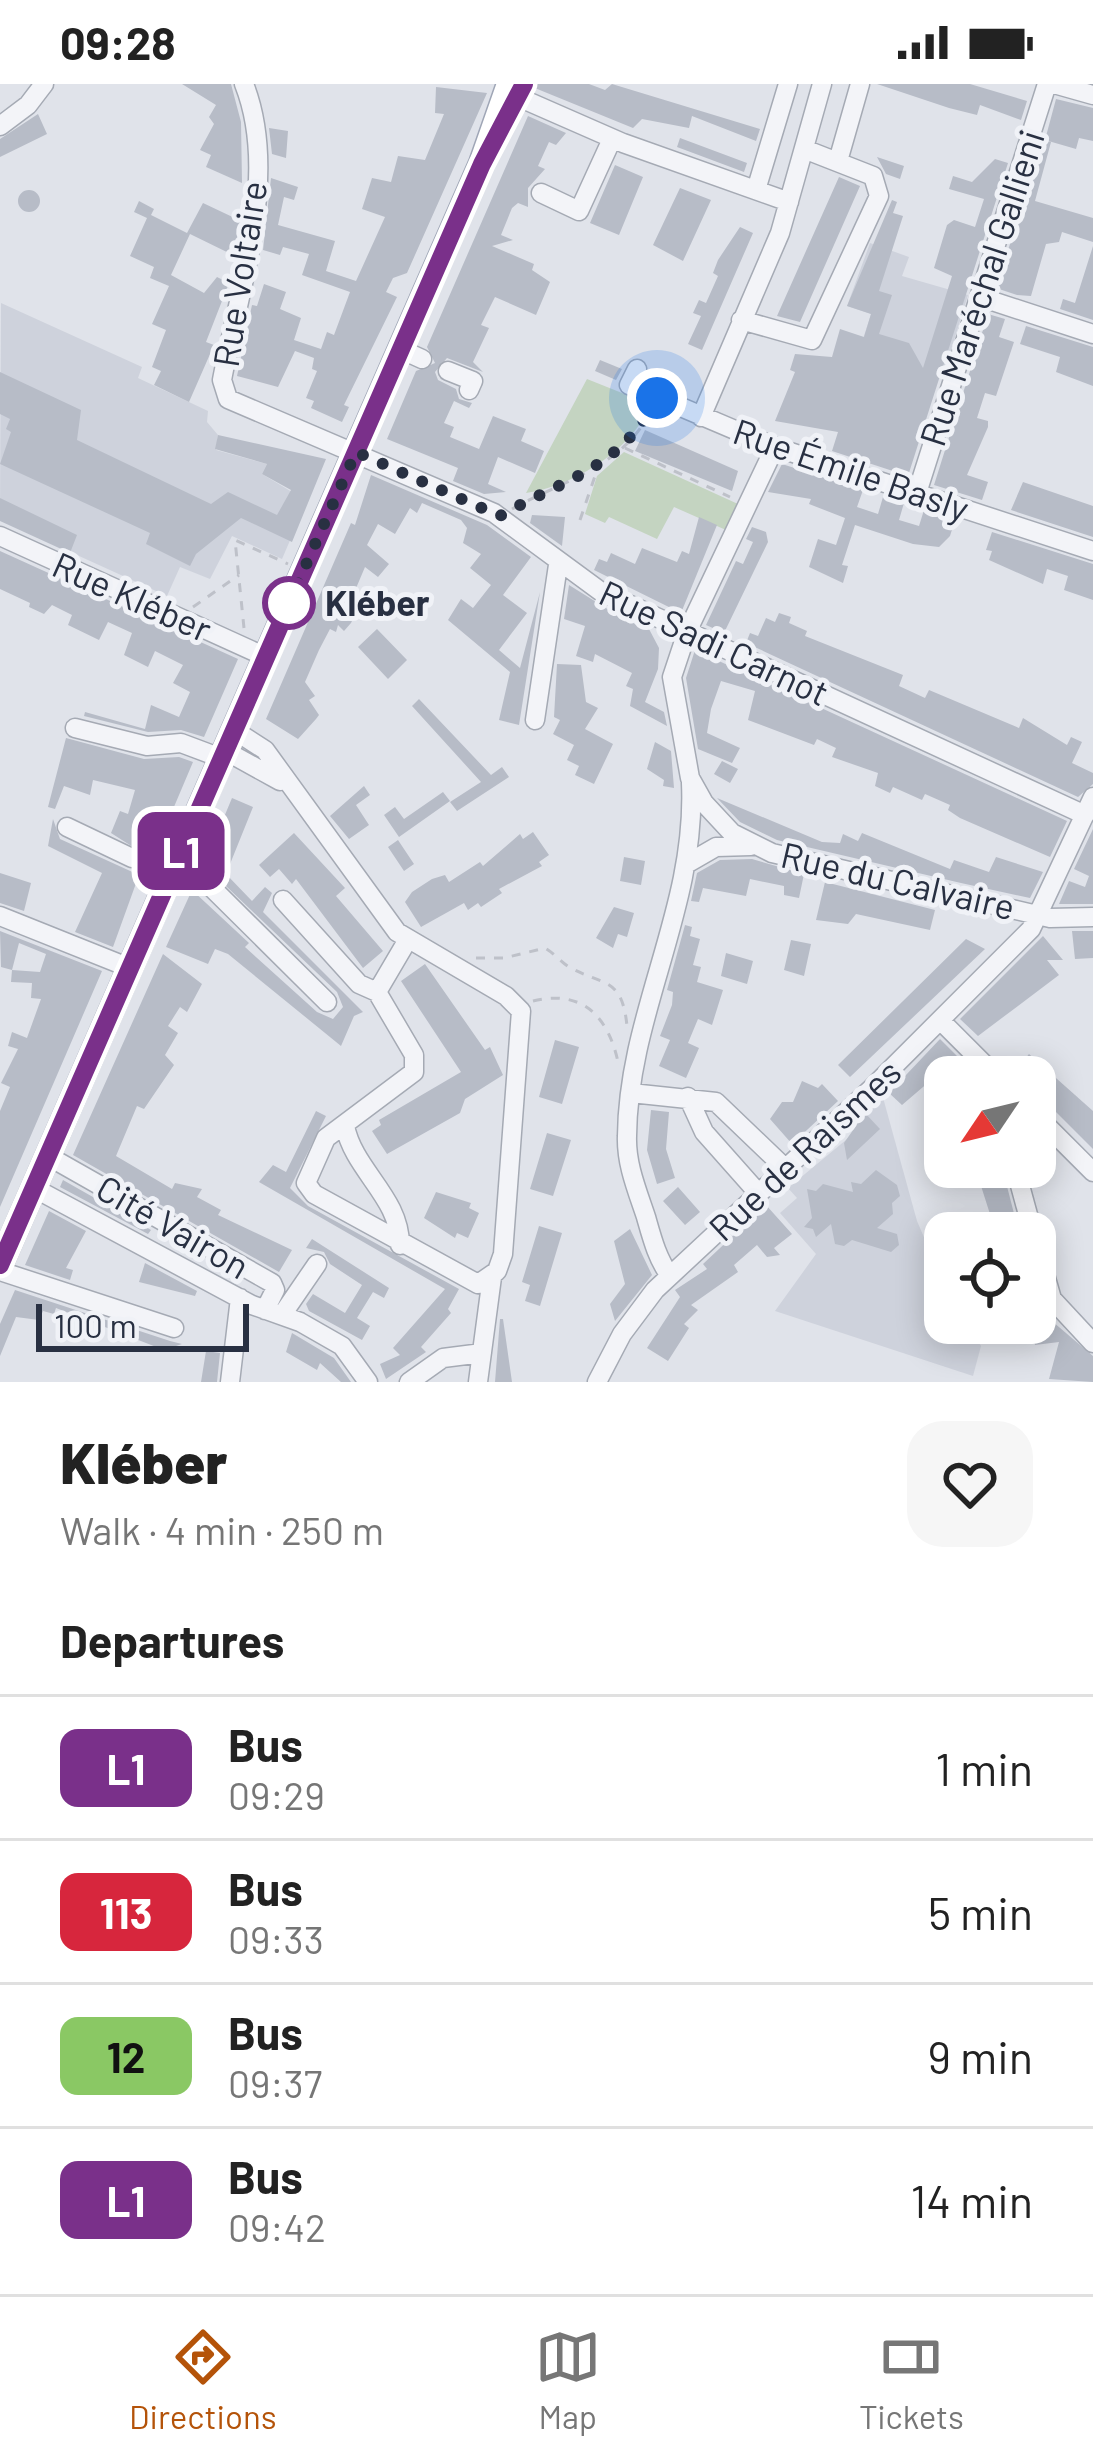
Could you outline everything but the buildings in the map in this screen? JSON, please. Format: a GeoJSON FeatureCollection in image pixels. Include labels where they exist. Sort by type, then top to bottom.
{"type":"FeatureCollection","features":[{"type":"Feature","properties":{"kind":"main road"},"geometry":{"type":"LineString","coordinates":[[0,1268],[6,1236],[34,1188],[130,968],[157,866],[226,746],[256,652],[303,571],[356,452],[411,354],[482,164],[517,88]]}},
{"type":"Feature","properties":{"kind":"street"},"geometry":{"type":"LineString","coordinates":[[0,125],[28,105],[44,84]]}},
{"type":"Feature","properties":{"kind":"street","name":"Rue Voltaire"},"geometry":{"type":"LineString","coordinates":[[244,84],[254,120],[258,170],[222,391],[233,402],[356,452]]}},
{"type":"Feature","properties":{"kind":"street"},"geometry":{"type":"LineString","coordinates":[[756,190],[788,84]]}},
{"type":"Feature","properties":{"kind":"street"},"geometry":{"type":"LineString","coordinates":[[700,417],[789,202],[822,84]]}},
{"type":"Feature","properties":{"kind":"street"},"geometry":{"type":"LineString","coordinates":[[838,161],[860,84]]}},
{"type":"Feature","properties":{"kind":"street"},"geometry":{"type":"LineString","coordinates":[[1051,84],[1092,93]]}},
{"type":"Feature","properties":{"kind":"street","name":"Rue Maréchal Gallieni"},"geometry":{"type":"LineString","coordinates":[[917,493],[1051,84]]}},
{"type":"Feature","properties":{"kind":"street"},"geometry":{"type":"LineString","coordinates":[[517,88],[612,139],[789,202]]}},
{"type":"Feature","properties":{"kind":"street"},"geometry":{"type":"LineString","coordinates":[[541,193],[579,211],[612,139]]}},
{"type":"Feature","properties":{"kind":"street"},"geometry":{"type":"LineString","coordinates":[[741,320],[804,342],[814,339],[880,190],[872,176],[804,149]]}},
{"type":"Feature","properties":{"kind":"street"},"geometry":{"type":"LineString","coordinates":[[980,298],[1093,334]]}},
{"type":"Feature","properties":{"kind":"street"},"geometry":{"type":"LineString","coordinates":[[637,369],[629,386],[657,398]]}},
{"type":"Feature","properties":{"kind":"street"},"geometry":{"type":"LineString","coordinates":[[448,371],[472,381],[469,390]]}},
{"type":"Feature","properties":{"kind":"street","name":"Rue Émile Basly"},"geometry":{"type":"LineString","coordinates":[[657,398],[775,447],[1093,551]]}},
{"type":"Feature","properties":{"kind":"street","name":"Rue du Calvaire"},"geometry":{"type":"LineString","coordinates":[[756,847],[716,820],[690,778],[672,677],[687,632],[775,447]]}},
{"type":"Feature","properties":{"kind":"street","name":"Rue Sadi Carnot"},"geometry":{"type":"LineString","coordinates":[[356,452],[500,516],[558,565],[687,632],[1089,806]]}},
{"type":"Feature","properties":{"kind":"street","name":"Rue Kléber"},"geometry":{"type":"LineString","coordinates":[[0,536],[256,652]]}},
{"type":"Feature","properties":{"kind":"street"},"geometry":{"type":"LineString","coordinates":[[535,720],[558,565]]}},
{"type":"Feature","properties":{"kind":"street"},"geometry":{"type":"LineString","coordinates":[[75,728],[147,746],[181,743],[265,750],[292,793],[407,941],[517,1005],[524,1029],[478,1382]]}},
{"type":"Feature","properties":{"kind":"street"},"geometry":{"type":"LineString","coordinates":[[670,1276],[657,1254],[629,1165],[631,1093],[690,862],[690,778]]}},
{"type":"Feature","properties":{"kind":"street","name":"Rue de Raismes"},"geometry":{"type":"LineString","coordinates":[[597,1382],[622,1334],[670,1276],[940,1021],[1040,915],[1089,806]]}},
{"type":"Feature","properties":{"kind":"street"},"geometry":{"type":"LineString","coordinates":[[67,827],[157,866],[206,880],[327,1002]]}},
{"type":"Feature","properties":{"kind":"street","name":"Rue du Calvaire"},"geometry":{"type":"LineString","coordinates":[[690,862],[716,847],[756,847],[1040,915],[1093,917]]}},
{"type":"Feature","properties":{"kind":"street"},"geometry":{"type":"LineString","coordinates":[[283,900],[359,984],[377,992],[414,1055],[414,1072],[323,1142],[306,1174],[308,1188],[468,1282],[494,1274]]}},
{"type":"Feature","properties":{"kind":"street"},"geometry":{"type":"LineString","coordinates":[[0,916],[130,968]]}},
{"type":"Feature","properties":{"kind":"street"},"geometry":{"type":"LineString","coordinates":[[377,992],[407,941]]}},
{"type":"Feature","properties":{"kind":"street"},"geometry":{"type":"LineString","coordinates":[[940,1021],[974,1056]]}},
{"type":"Feature","properties":{"kind":"street"},"geometry":{"type":"LineString","coordinates":[[631,1093],[688,1097],[725,1107],[785,1169]]}},
{"type":"Feature","properties":{"kind":"street"},"geometry":{"type":"LineString","coordinates":[[688,1097],[704,1132],[759,1194]]}},
{"type":"Feature","properties":{"kind":"street"},"geometry":{"type":"LineString","coordinates":[[345,1126],[351,1147],[398,1218],[400,1245]]}},
{"type":"Feature","properties":{"kind":"street"},"geometry":{"type":"LineString","coordinates":[[1056,1135],[1093,1172]]}},
{"type":"Feature","properties":{"kind":"street","name":"Cité Vairon"},"geometry":{"type":"LineString","coordinates":[[48,1156],[272,1283],[273,1313]]}},
{"type":"Feature","properties":{"kind":"street"},"geometry":{"type":"LineString","coordinates":[[34,1188],[240,1298],[349,1350],[368,1382]]}},
{"type":"Feature","properties":{"kind":"street"},"geometry":{"type":"LineString","coordinates":[[273,1313],[316,1264]]}},
{"type":"Feature","properties":{"kind":"street"},"geometry":{"type":"LineString","coordinates":[[0,1268],[174,1328]]}},
{"type":"Feature","properties":{"kind":"street"},"geometry":{"type":"LineString","coordinates":[[230,1382],[240,1298]]}},
{"type":"Feature","properties":{"kind":"street"},"geometry":{"type":"LineString","coordinates":[[1056,1303],[1093,1343]]}},
{"type":"Feature","properties":{"kind":"street"},"geometry":{"type":"LineString","coordinates":[[409,1382],[443,1358],[482,1353]]}},
{"type":"Feature","properties":{"kind":"path"},"geometry":{"type":"LineString","coordinates":[[500,516],[598,468],[640,431],[657,398]]}},
{"type":"Feature","properties":{"kind":"path"},"geometry":{"type":"LineString","coordinates":[[622,447],[748,505]]}},
{"type":"Feature","properties":{"kind":"path"},"geometry":{"type":"LineString","coordinates":[[580,520],[598,468]]}},
{"type":"Feature","properties":{"kind":"path"},"geometry":{"type":"LineString","coordinates":[[256,652],[235,540],[303,571]]}},
{"type":"Feature","properties":{"kind":"path"},"geometry":{"type":"LineString","coordinates":[[177,618],[239,575]]}},
{"type":"Feature","properties":{"kind":"path"},"geometry":{"type":"LineString","coordinates":[[456,968],[462,958],[504,958],[545,948],[570,967],[606,979],[620,996],[627,1040],[638,1053]]}},
{"type":"Feature","properties":{"kind":"path"},"geometry":{"type":"LineString","coordinates":[[517,1005],[558,997],[582,1002],[607,1027],[619,1063]]}},
{"type":"Feature","properties":{"kind":"shaded area"},"geometry":{"type":"Polygon","coordinates":[[[870,243],[909,257],[902,276],[968,295],[943,376],[860,348],[871,314],[847,306],[870,243]]]}},
{"type":"Feature","properties":{"kind":"shaded area"},"geometry":{"type":"Polygon","coordinates":[[[1,303],[142,367],[138,378],[208,411],[207,422],[218,435],[216,450],[267,464],[262,474],[307,501],[282,559],[232,536],[210,579],[180,567],[167,596],[0,520],[1,303]]]}},
{"type":"Feature","properties":{"kind":"shaded area"},"geometry":{"type":"Polygon","coordinates":[[[882,1094],[924,1237],[924,1344],[980,1344],[973,1376],[775,1311],[816,1254],[780,1213],[797,1198],[788,1188],[858,1130],[851,1121],[882,1094]]]}},
{"type":"Feature","properties":{"kind":"green space"},"geometry":{"type":"Polygon","coordinates":[[[587,379],[642,401],[646,413],[625,442],[595,466],[561,484],[526,493],[587,379]]]}},
{"type":"Feature","properties":{"kind":"green space"},"geometry":{"type":"Polygon","coordinates":[[[624,452],[738,504],[726,530],[674,507],[657,539],[609,517],[605,523],[585,514],[597,476],[624,452]]]}},
{"type":"Feature","properties":{"kind":"bus line","name":"L1"},"geometry":{"type":"LineString","coordinates":[[0,1265],[482,164],[524,84]]}},
{"type":"Feature","properties":{"kind":"place","name":"Kléber"},"geometry":{"type":"Point","coordinates":[289,603]}},
{"type":"Feature","properties":{"kind":"route"},"geometry":{"type":"LineString","coordinates":[[289,603],[356,452],[500,516],[598,468],[640,431],[657,398]]}}]}
